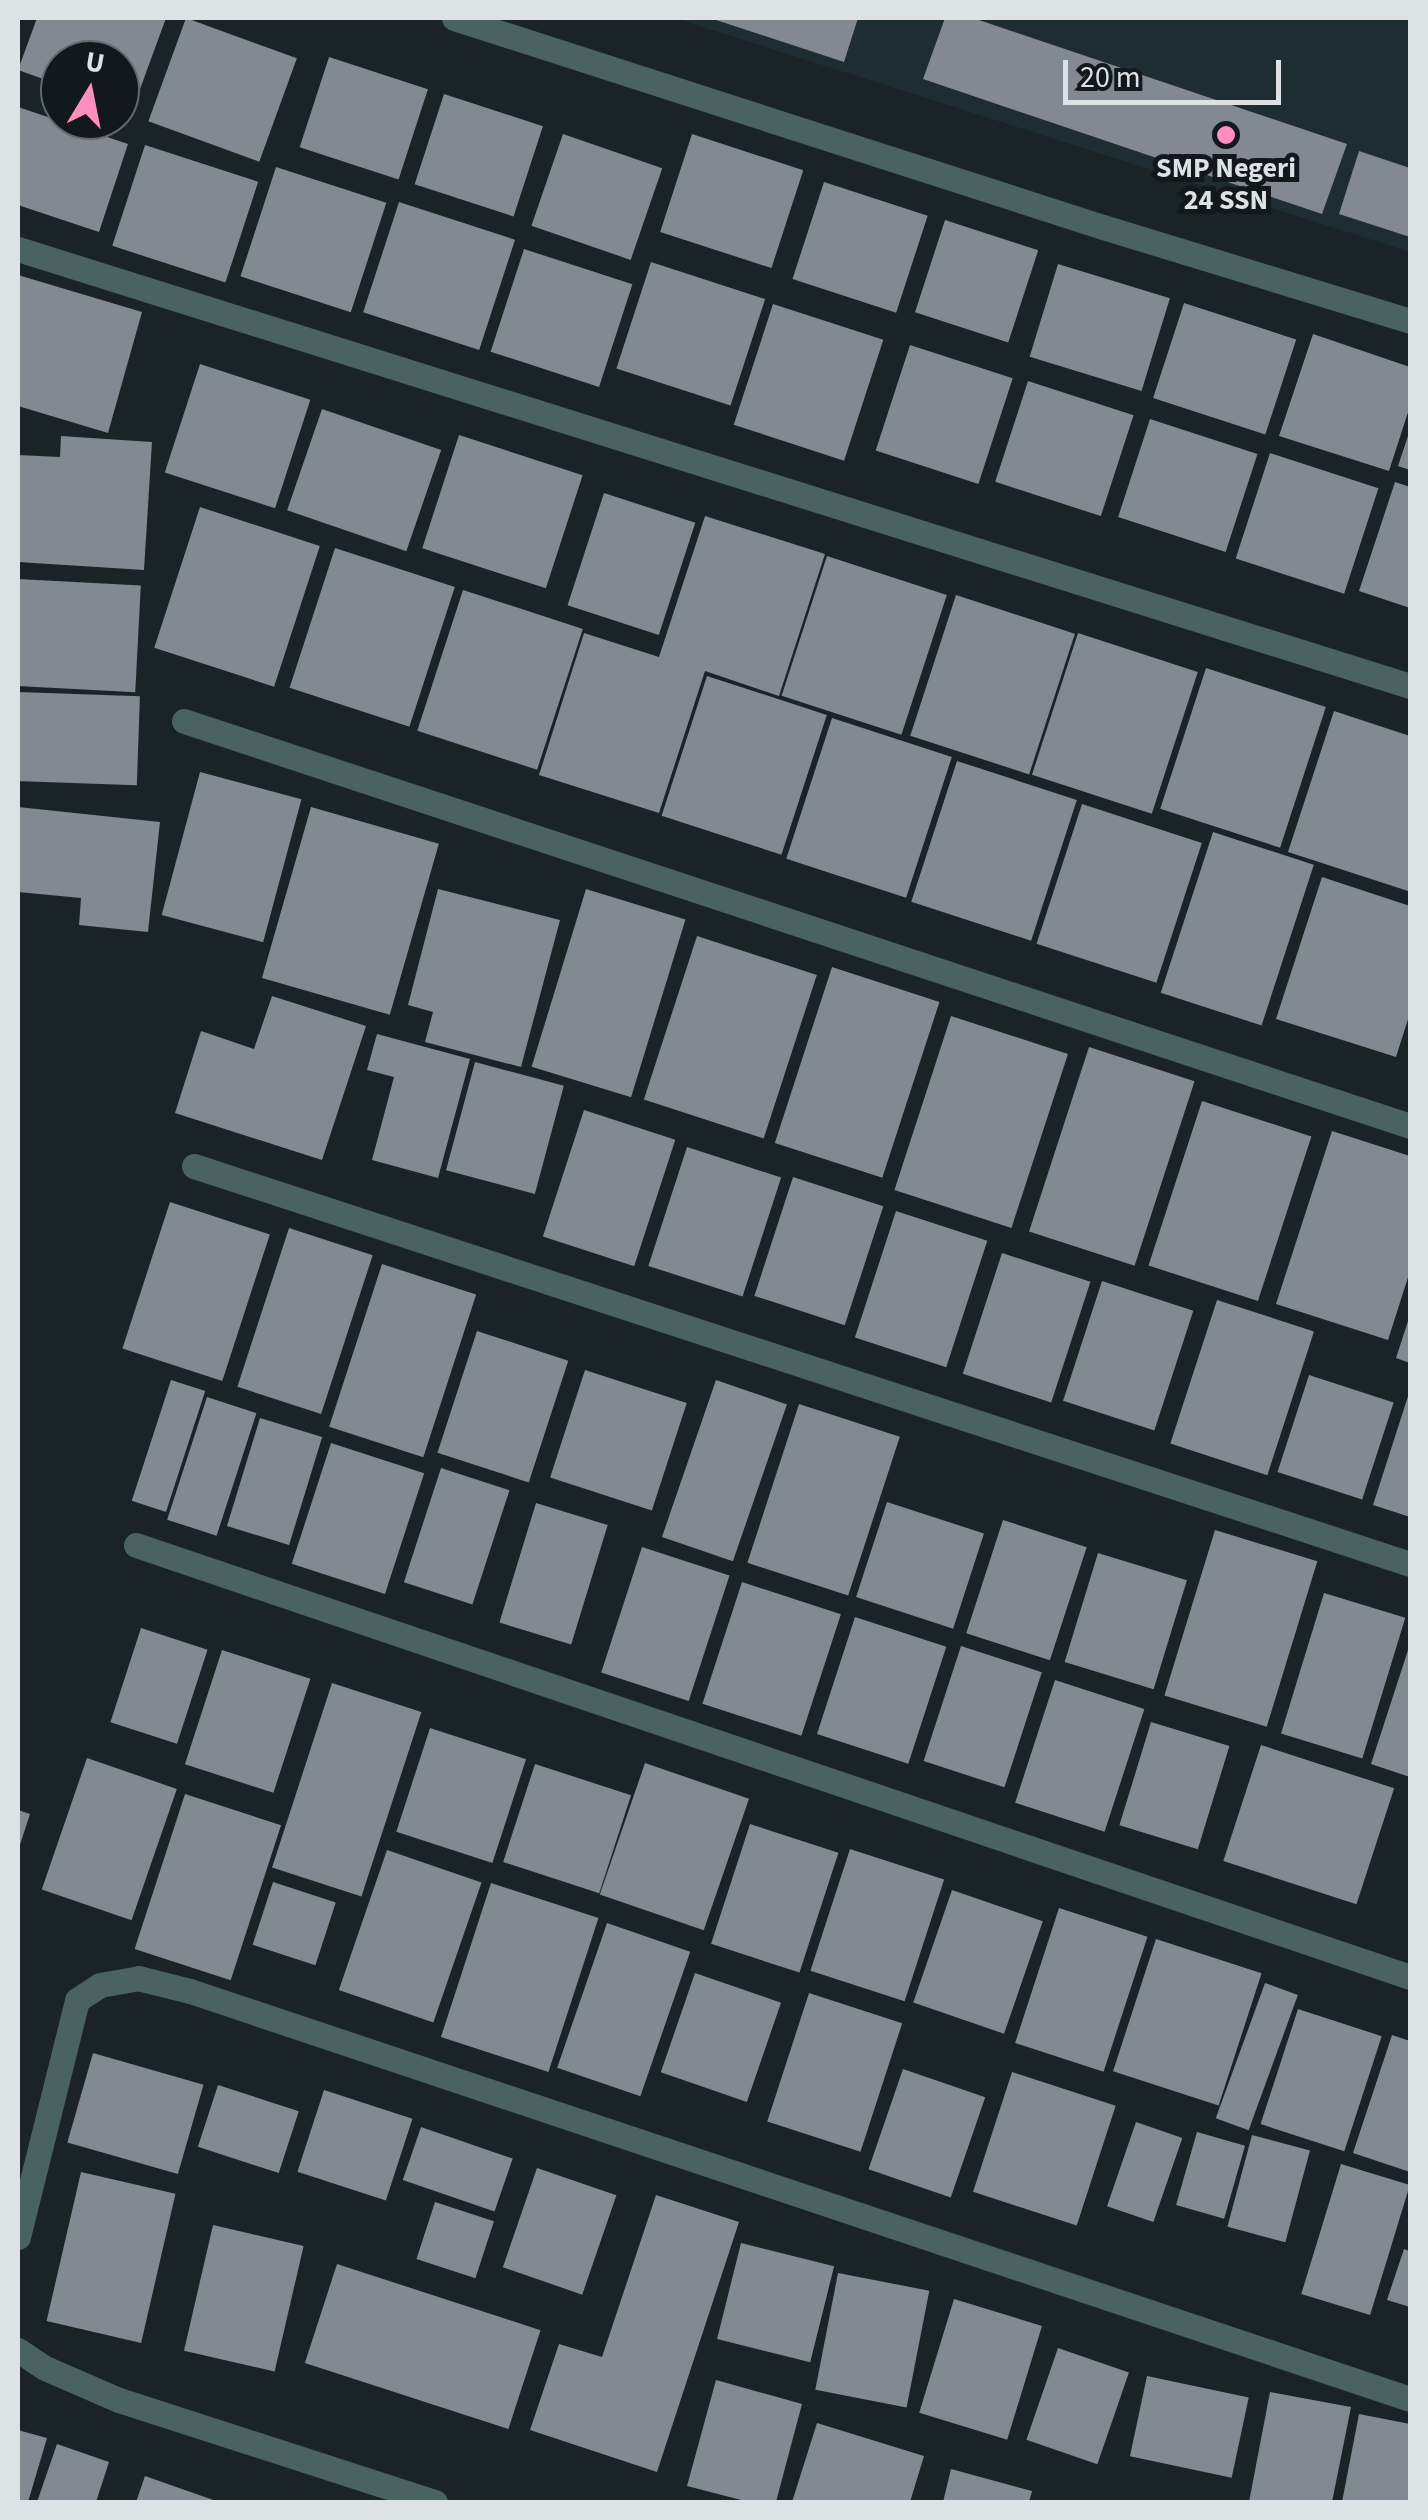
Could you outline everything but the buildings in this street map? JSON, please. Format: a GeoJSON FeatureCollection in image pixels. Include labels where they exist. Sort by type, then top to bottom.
{"type":"FeatureCollection","features":[{"type":"Feature","properties":{"kind":"street"},"geometry":{"type":"LineString","coordinates":[[454,18],[1103,227],[1410,321]]}},
{"type":"Feature","properties":{"kind":"street"},"geometry":{"type":"LineString","coordinates":[[18,249],[1410,686]]}},
{"type":"Feature","properties":{"kind":"street"},"geometry":{"type":"LineString","coordinates":[[184,720],[1410,1126]]}},
{"type":"Feature","properties":{"kind":"street"},"geometry":{"type":"LineString","coordinates":[[194,1166],[1410,1564]]}},
{"type":"Feature","properties":{"kind":"street"},"geometry":{"type":"LineString","coordinates":[[136,1545],[1410,1977]]}},
{"type":"Feature","properties":{"kind":"street"},"geometry":{"type":"LineString","coordinates":[[18,2237],[78,2000],[100,1985],[138,1978],[190,1991],[1410,2400]]}},
{"type":"Feature","properties":{"kind":"street"},"geometry":{"type":"LineString","coordinates":[[18,2350],[44,2368],[119,2400],[435,2502]]}},
{"type":"Feature","properties":{"kind":"shaded area","name":"SMP Negeri 24 SSN"},"geometry":{"type":"Polygon","coordinates":[[[674,18],[1410,18],[1410,252],[674,18]]]}},
{"type":"Feature","properties":{"kind":"place","name":"SMP Negeri 24 SSN"},"geometry":{"type":"Point","coordinates":[1226,135]}}]}
